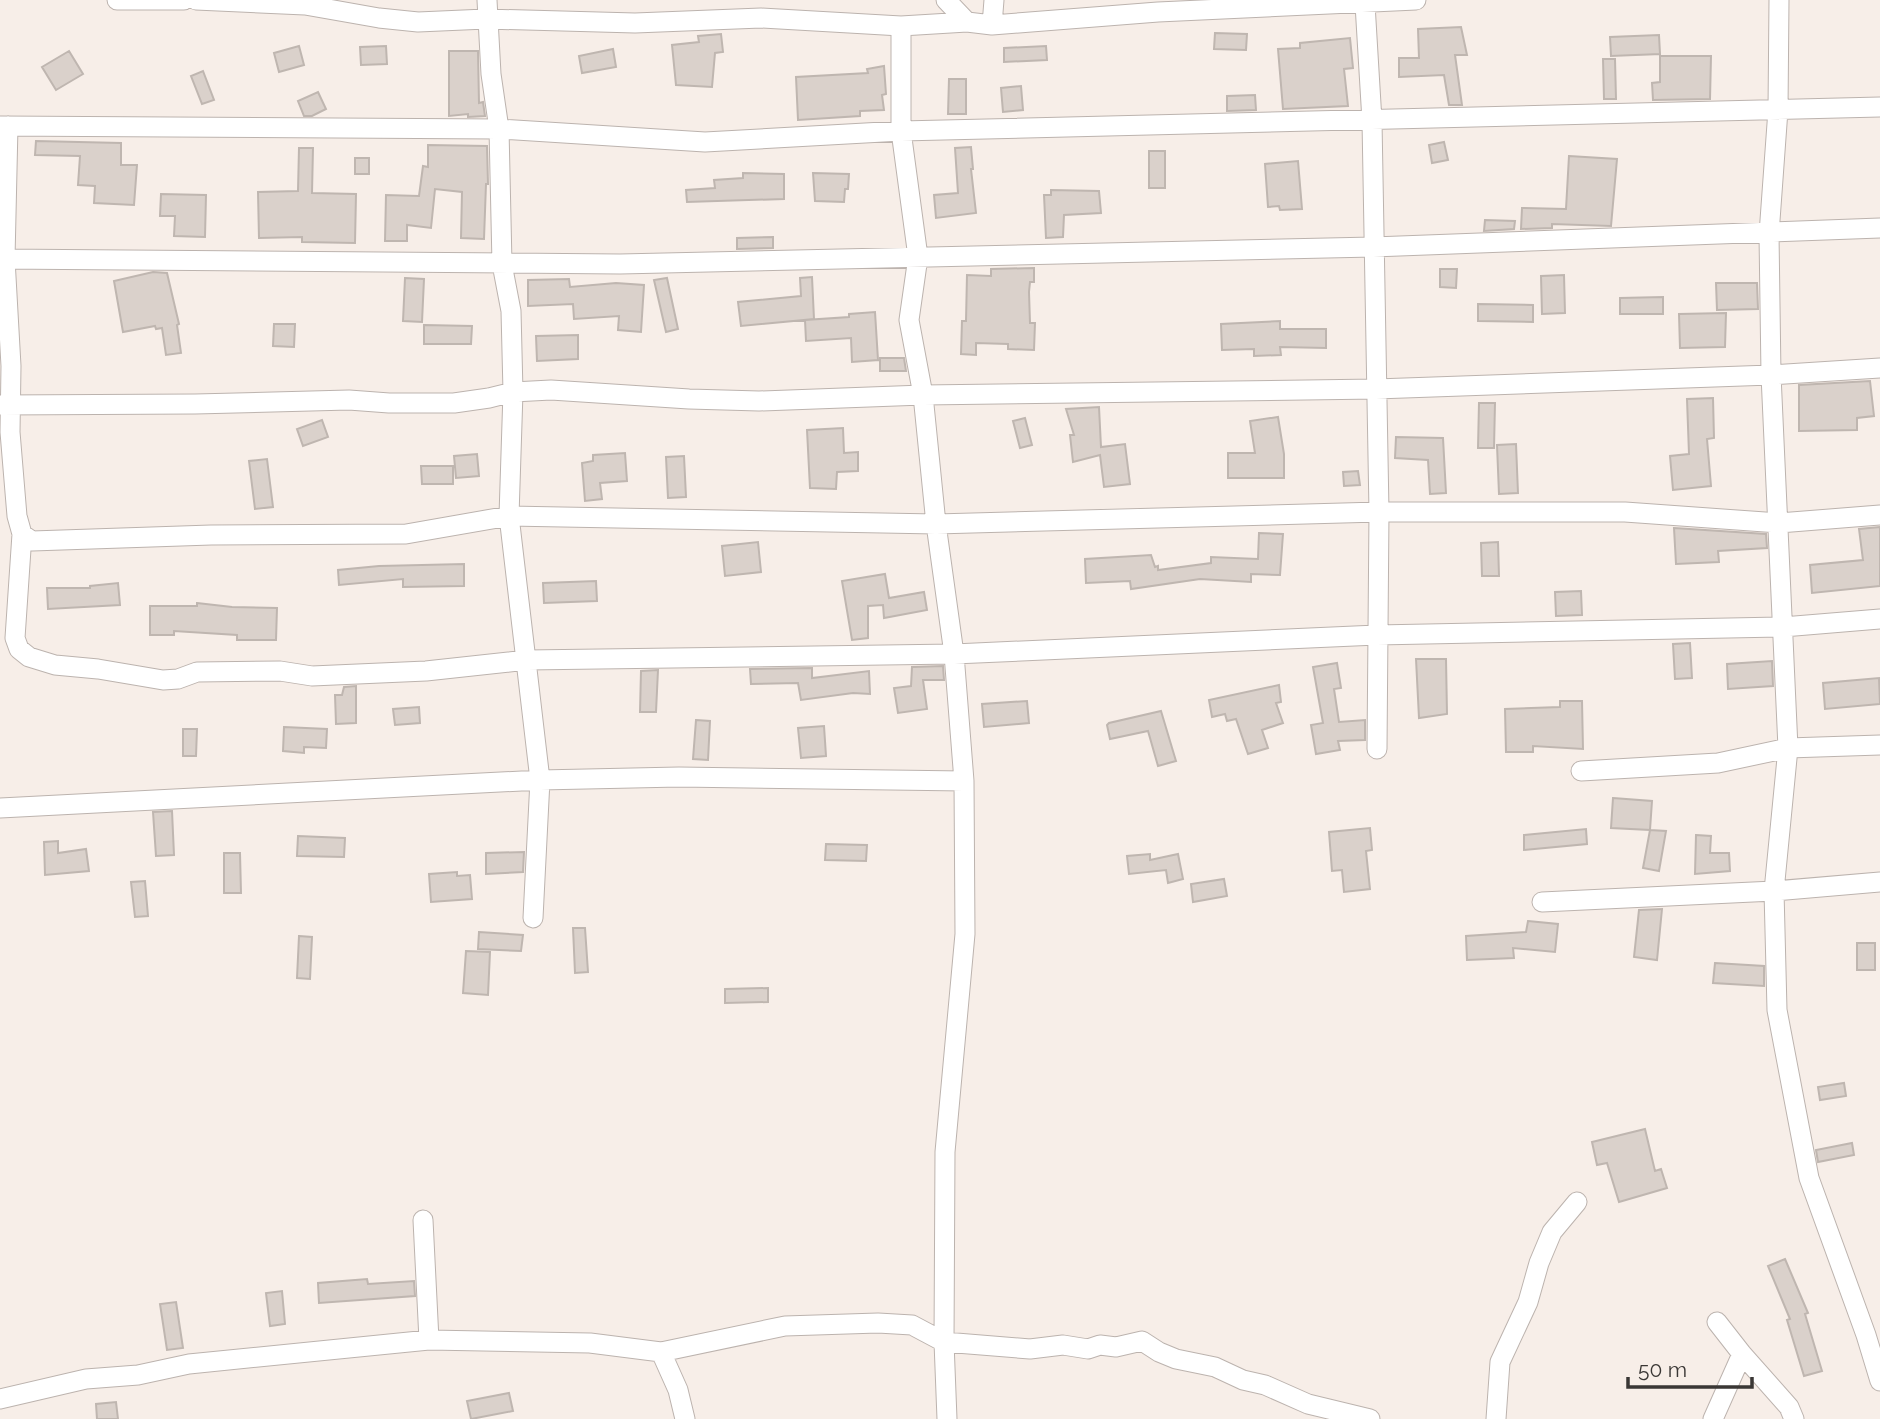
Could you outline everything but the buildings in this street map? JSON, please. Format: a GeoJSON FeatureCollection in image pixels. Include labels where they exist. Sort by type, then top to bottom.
{"type":"FeatureCollection","features":[{"type":"Feature","properties":{"kind":"street"},"geometry":{"type":"LineString","coordinates":[[117,0],[184,0]]}},
{"type":"Feature","properties":{"kind":"street"},"geometry":{"type":"LineString","coordinates":[[196,0],[305,5],[418,22],[486,10],[635,23],[761,18],[901,26],[967,22],[992,24],[1158,12],[1416,0]]}},
{"type":"Feature","properties":{"kind":"street"},"geometry":{"type":"LineString","coordinates":[[946,0],[967,22]]}},
{"type":"Feature","properties":{"kind":"street"},"geometry":{"type":"LineString","coordinates":[[992,24],[994,0]]}},
{"type":"Feature","properties":{"kind":"street"},"geometry":{"type":"LineString","coordinates":[[1779,0],[1778,110],[1769,234],[1771,374],[1788,748],[1774,891],[1777,1010],[1809,1178],[1880,1381]]}},
{"type":"Feature","properties":{"kind":"street"},"geometry":{"type":"LineString","coordinates":[[1365,4],[1372,121],[1379,512],[1377,749]]}},
{"type":"Feature","properties":{"kind":"street"},"geometry":{"type":"LineString","coordinates":[[486,10],[499,129],[502,264],[511,311],[513,392],[509,516],[540,780],[533,918]]}},
{"type":"Feature","properties":{"kind":"street"},"geometry":{"type":"LineString","coordinates":[[901,26],[901,131],[918,257],[909,320],[923,395],[936,524],[954,654],[964,781],[965,934],[945,1152],[944,1342],[947,1419]]}},
{"type":"Feature","properties":{"kind":"street"},"geometry":{"type":"LineString","coordinates":[[1880,107],[901,131],[705,142],[499,129],[4,126],[3,259],[6,405],[17,516],[23,534],[15,638],[19,649],[29,657],[55,665],[163,680],[178,679],[197,672],[279,671],[312,676],[426,671],[527,660],[954,654],[1377,635],[1783,627],[1880,619]]}},
{"type":"Feature","properties":{"kind":"street"},"geometry":{"type":"LineString","coordinates":[[3,259],[502,264],[1373,247],[1880,228]]}},
{"type":"Feature","properties":{"kind":"street"},"geometry":{"type":"LineString","coordinates":[[6,405],[349,400],[389,403],[454,402],[513,392],[551,390],[759,401],[923,395],[1376,389],[1880,368]]}},
{"type":"Feature","properties":{"kind":"street"},"geometry":{"type":"LineString","coordinates":[[23,534],[32,541],[211,535],[406,534],[509,516],[936,524],[1379,512],[1625,512],[1779,523],[1880,515]]}},
{"type":"Feature","properties":{"kind":"street"},"geometry":{"type":"LineString","coordinates":[[1581,771],[1718,763],[1788,748],[1880,745]]}},
{"type":"Feature","properties":{"kind":"street"},"geometry":{"type":"LineString","coordinates":[[0,808],[540,780],[679,777],[964,781]]}},
{"type":"Feature","properties":{"kind":"street"},"geometry":{"type":"LineString","coordinates":[[1542,902],[1774,891],[1880,882]]}},
{"type":"Feature","properties":{"kind":"street"},"geometry":{"type":"LineString","coordinates":[[1496,1419],[1500,1362],[1528,1302],[1539,1263],[1552,1232],[1577,1202]]}},
{"type":"Feature","properties":{"kind":"street"},"geometry":{"type":"LineString","coordinates":[[422,1220],[429,1340]]}},
{"type":"Feature","properties":{"kind":"street"},"geometry":{"type":"LineString","coordinates":[[1717,1322],[1789,1407],[1794,1419]]}},
{"type":"Feature","properties":{"kind":"street"},"geometry":{"type":"LineString","coordinates":[[0,1399],[86,1379],[138,1375],[189,1364],[429,1340],[590,1343],[660,1352],[785,1326],[847,1323],[912,1325],[944,1342],[1030,1349],[1063,1345],[1088,1349],[1100,1345],[1116,1347],[1142,1341],[1176,1359],[1215,1367],[1243,1380],[1265,1385],[1308,1405],[1370,1419]]}},
{"type":"Feature","properties":{"kind":"street"},"geometry":{"type":"LineString","coordinates":[[660,1352],[678,1390],[685,1419]]}},
{"type":"Feature","properties":{"kind":"street"},"geometry":{"type":"LineString","coordinates":[[1713,1419],[1742,1354]]}}]}
